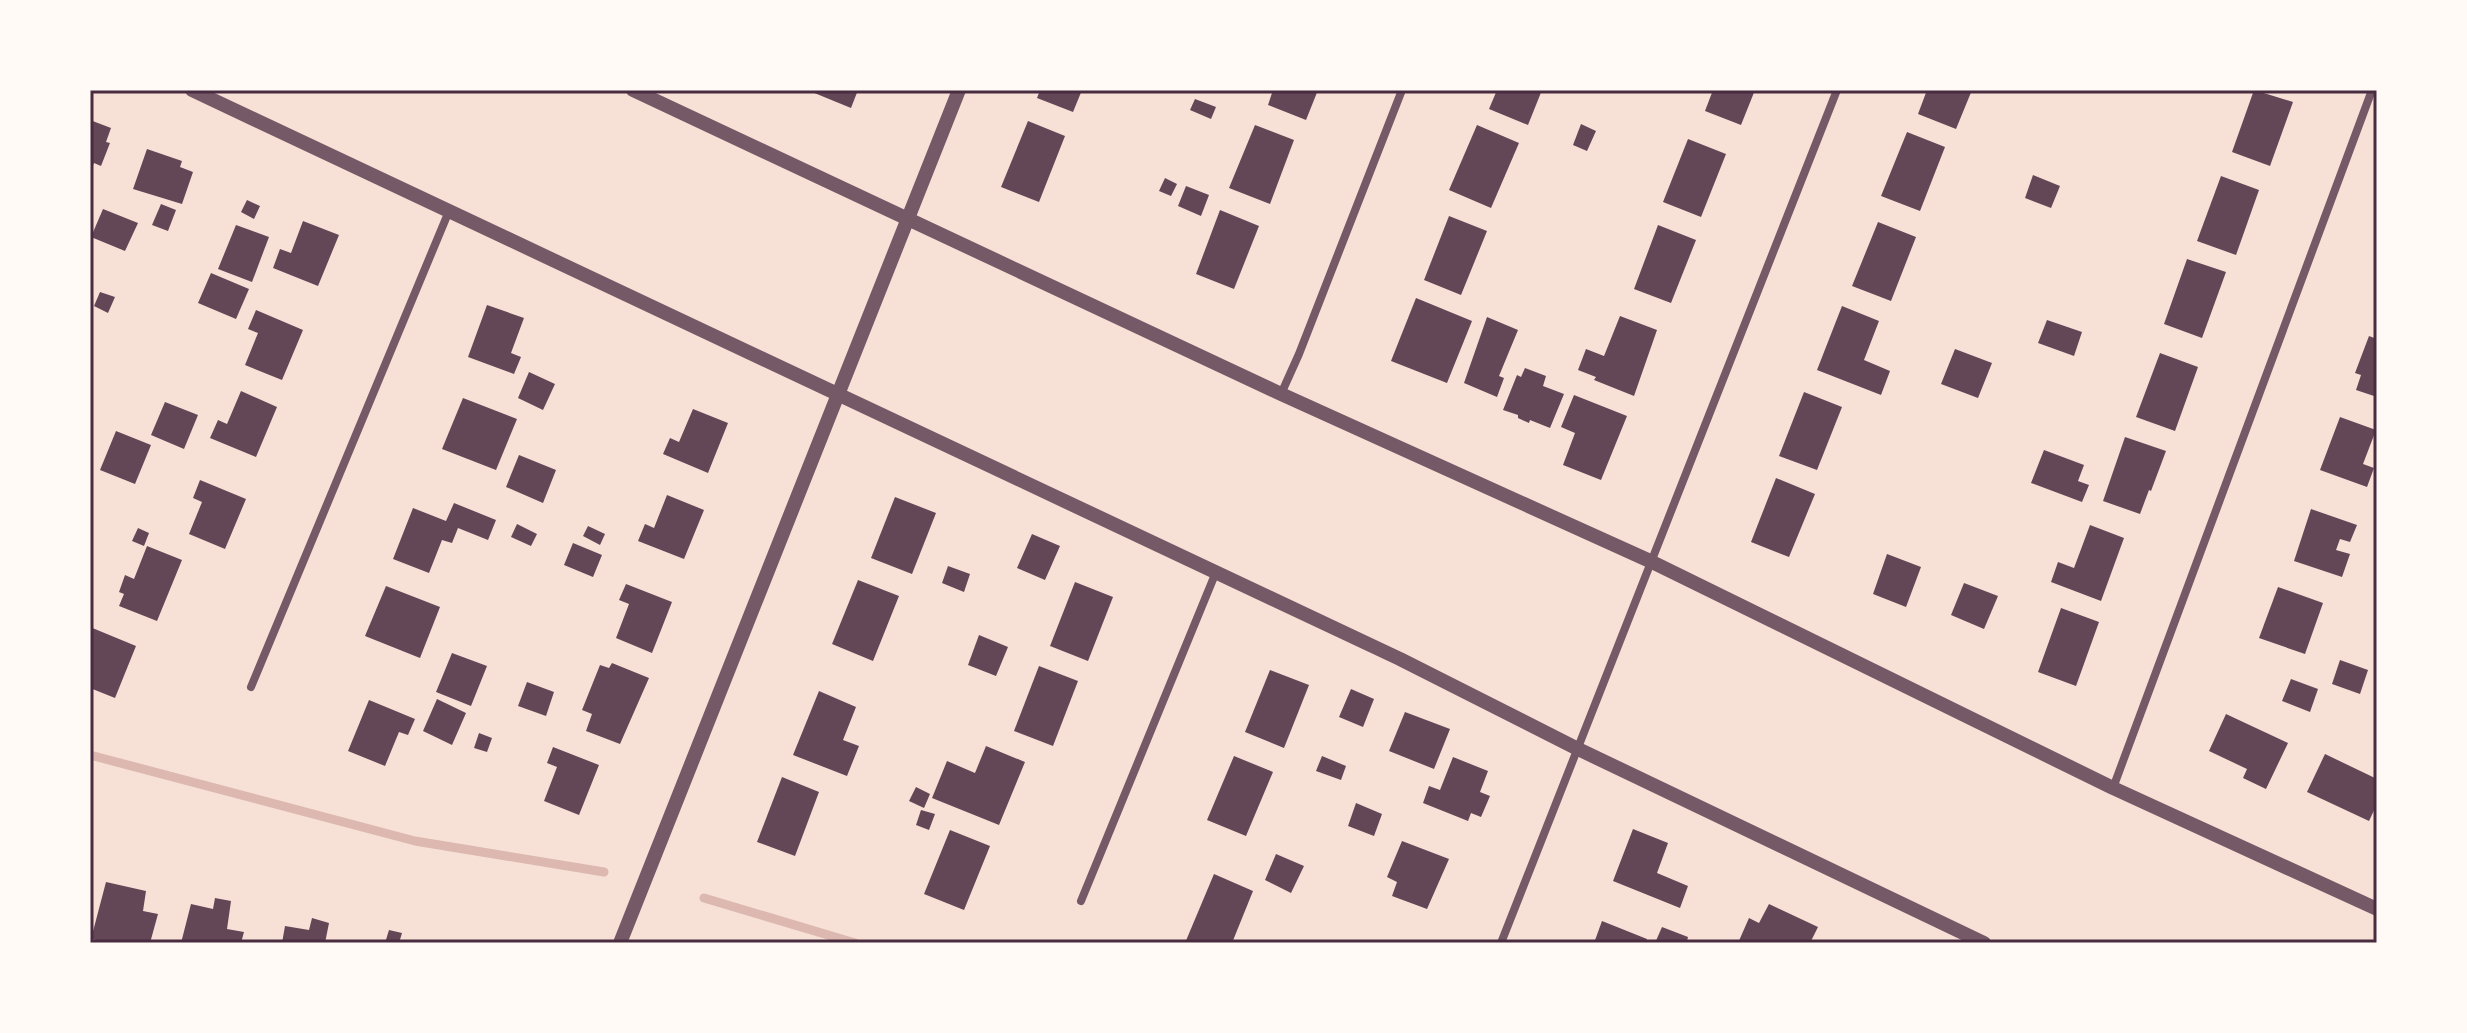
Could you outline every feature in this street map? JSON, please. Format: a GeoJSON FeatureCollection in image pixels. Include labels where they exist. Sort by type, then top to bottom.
{"type":"FeatureCollection","features":[{"type":"Feature","properties":{"kind":"street"},"geometry":{"type":"LineString","coordinates":[[192,90],[1400,659],[1576,748],[1984,943]]}},
{"type":"Feature","properties":{"kind":"street"},"geometry":{"type":"LineString","coordinates":[[633,90],[1281,394],[1650,561],[2113,788],[2377,909]]}},
{"type":"Feature","properties":{"kind":"street"},"geometry":{"type":"LineString","coordinates":[[620,943],[959,90]]}},
{"type":"Feature","properties":{"kind":"street"},"geometry":{"type":"LineString","coordinates":[[1281,394],[1402,90]]}},
{"type":"Feature","properties":{"kind":"street"},"geometry":{"type":"LineString","coordinates":[[1501,943],[1837,90]]}},
{"type":"Feature","properties":{"kind":"street"},"geometry":{"type":"LineString","coordinates":[[2113,788],[2372,90]]}},
{"type":"Feature","properties":{"kind":"street"},"geometry":{"type":"LineString","coordinates":[[251,687],[449,211]]}},
{"type":"Feature","properties":{"kind":"street"},"geometry":{"type":"LineString","coordinates":[[1081,901],[1216,572]]}},
{"type":"Feature","properties":{"kind":"building"},"geometry":{"type":"Polygon","coordinates":[[[807,90],[858,90],[851,108],[807,90]]]}},
{"type":"Feature","properties":{"kind":"building"},"geometry":{"type":"Polygon","coordinates":[[[1040,90],[1082,90],[1073,112],[1037,98],[1040,90]]]}},
{"type":"Feature","properties":{"kind":"building"},"geometry":{"type":"Polygon","coordinates":[[[1273,90],[1318,90],[1306,120],[1268,105],[1273,90]]]}},
{"type":"Feature","properties":{"kind":"building"},"geometry":{"type":"Polygon","coordinates":[[[1497,90],[1542,90],[1528,125],[1489,109],[1497,90]]]}},
{"type":"Feature","properties":{"kind":"building"},"geometry":{"type":"Polygon","coordinates":[[[1713,90],[1755,90],[1741,125],[1705,111],[1713,90]]]}},
{"type":"Feature","properties":{"kind":"building"},"geometry":{"type":"Polygon","coordinates":[[[1927,90],[1972,90],[1956,129],[1918,114],[1927,90]]]}},
{"type":"Feature","properties":{"kind":"building"},"geometry":{"type":"Polygon","coordinates":[[[2254,90],[2293,102],[2270,166],[2232,152],[2254,90]]]}},
{"type":"Feature","properties":{"kind":"building"},"geometry":{"type":"Polygon","coordinates":[[[1195,99],[1216,107],[1211,119],[1190,110],[1195,99]]]}},
{"type":"Feature","properties":{"kind":"building"},"geometry":{"type":"Polygon","coordinates":[[[90,120],[111,128],[106,142],[110,143],[101,166],[94,163],[90,172],[90,120]]]}},
{"type":"Feature","properties":{"kind":"building"},"geometry":{"type":"Polygon","coordinates":[[[1028,121],[1065,136],[1039,202],[1001,187],[1028,121]]]}},
{"type":"Feature","properties":{"kind":"building"},"geometry":{"type":"Polygon","coordinates":[[[1581,124],[1596,131],[1587,151],[1573,145],[1581,124]]]}},
{"type":"Feature","properties":{"kind":"building"},"geometry":{"type":"Polygon","coordinates":[[[1255,125],[1294,140],[1270,204],[1229,188],[1255,125]]]}},
{"type":"Feature","properties":{"kind":"building"},"geometry":{"type":"Polygon","coordinates":[[[1477,125],[1519,143],[1491,208],[1449,190],[1477,125]]]}},
{"type":"Feature","properties":{"kind":"building"},"geometry":{"type":"Polygon","coordinates":[[[1907,132],[1945,147],[1920,211],[1881,196],[1907,132]]]}},
{"type":"Feature","properties":{"kind":"building"},"geometry":{"type":"Polygon","coordinates":[[[1688,139],[1726,154],[1701,217],[1663,202],[1688,139]]]}},
{"type":"Feature","properties":{"kind":"building"},"geometry":{"type":"Polygon","coordinates":[[[147,149],[182,161],[180,167],[193,172],[182,204],[133,189],[147,149]]]}},
{"type":"Feature","properties":{"kind":"building"},"geometry":{"type":"Polygon","coordinates":[[[2033,175],[2060,186],[2051,208],[2025,198],[2033,175]]]}},
{"type":"Feature","properties":{"kind":"building"},"geometry":{"type":"Polygon","coordinates":[[[2221,176],[2259,190],[2236,255],[2197,241],[2221,176]]]}},
{"type":"Feature","properties":{"kind":"building"},"geometry":{"type":"Polygon","coordinates":[[[1165,178],[1177,184],[1171,196],[1159,191],[1165,178]]]}},
{"type":"Feature","properties":{"kind":"building"},"geometry":{"type":"Polygon","coordinates":[[[1186,186],[1209,195],[1201,216],[1178,206],[1186,186]]]}},
{"type":"Feature","properties":{"kind":"building"},"geometry":{"type":"Polygon","coordinates":[[[247,200],[260,206],[254,219],[241,212],[247,200]]]}},
{"type":"Feature","properties":{"kind":"building"},"geometry":{"type":"Polygon","coordinates":[[[161,204],[176,210],[168,231],[152,225],[161,204]]]}},
{"type":"Feature","properties":{"kind":"building"},"geometry":{"type":"Polygon","coordinates":[[[103,209],[138,223],[125,251],[91,237],[103,209]]]}},
{"type":"Feature","properties":{"kind":"building"},"geometry":{"type":"Polygon","coordinates":[[[1220,210],[1259,226],[1234,289],[1196,274],[1220,210]]]}},
{"type":"Feature","properties":{"kind":"building"},"geometry":{"type":"Polygon","coordinates":[[[1449,216],[1487,231],[1461,295],[1424,280],[1449,216]]]}},
{"type":"Feature","properties":{"kind":"building"},"geometry":{"type":"Polygon","coordinates":[[[303,221],[339,235],[318,286],[273,268],[280,249],[291,253],[303,221]]]}},
{"type":"Feature","properties":{"kind":"building"},"geometry":{"type":"Polygon","coordinates":[[[1878,222],[1916,237],[1891,301],[1852,286],[1878,222]]]}},
{"type":"Feature","properties":{"kind":"building"},"geometry":{"type":"Polygon","coordinates":[[[236,225],[269,237],[252,282],[218,269],[236,225]]]}},
{"type":"Feature","properties":{"kind":"building"},"geometry":{"type":"Polygon","coordinates":[[[1658,225],[1696,240],[1671,303],[1634,289],[1658,225]]]}},
{"type":"Feature","properties":{"kind":"building"},"geometry":{"type":"Polygon","coordinates":[[[2187,259],[2226,272],[2202,338],[2164,324],[2187,259]]]}},
{"type":"Feature","properties":{"kind":"building"},"geometry":{"type":"Polygon","coordinates":[[[211,273],[249,289],[236,319],[198,303],[211,273]]]}},
{"type":"Feature","properties":{"kind":"building"},"geometry":{"type":"Polygon","coordinates":[[[100,292],[115,297],[108,313],[94,306],[100,292]]]}},
{"type":"Feature","properties":{"kind":"building"},"geometry":{"type":"Polygon","coordinates":[[[1416,298],[1472,321],[1447,383],[1391,361],[1416,298]]]}},
{"type":"Feature","properties":{"kind":"building"},"geometry":{"type":"Polygon","coordinates":[[[487,305],[524,318],[511,353],[521,357],[514,374],[468,357],[487,305]]]}},
{"type":"Feature","properties":{"kind":"building"},"geometry":{"type":"Polygon","coordinates":[[[1842,306],[1879,321],[1864,360],[1890,371],[1881,395],[1817,370],[1842,306]]]}},
{"type":"Feature","properties":{"kind":"building"},"geometry":{"type":"Polygon","coordinates":[[[256,310],[303,330],[282,380],[245,365],[258,333],[248,329],[256,310]]]}},
{"type":"Feature","properties":{"kind":"building"},"geometry":{"type":"Polygon","coordinates":[[[1620,316],[1657,330],[1634,396],[1578,370],[1586,349],[1604,356],[1620,316]]]}},
{"type":"Feature","properties":{"kind":"building"},"geometry":{"type":"Polygon","coordinates":[[[1487,317],[1518,330],[1499,376],[1504,378],[1497,397],[1464,383],[1487,317]]]}},
{"type":"Feature","properties":{"kind":"building"},"geometry":{"type":"Polygon","coordinates":[[[2047,320],[2082,332],[2074,356],[2038,343],[2047,320]]]}},
{"type":"Feature","properties":{"kind":"building"},"geometry":{"type":"Polygon","coordinates":[[[2369,336],[2377,339],[2377,397],[2356,390],[2361,375],[2355,373],[2369,336]]]}},
{"type":"Feature","properties":{"kind":"building"},"geometry":{"type":"Polygon","coordinates":[[[1955,349],[1992,363],[1978,398],[1941,384],[1955,349]]]}},
{"type":"Feature","properties":{"kind":"building"},"geometry":{"type":"Polygon","coordinates":[[[2160,353],[2198,367],[2175,431],[2136,417],[2160,353]]]}},
{"type":"Feature","properties":{"kind":"building"},"geometry":{"type":"Polygon","coordinates":[[[1525,368],[1546,376],[1543,386],[1564,394],[1550,428],[1530,420],[1529,423],[1503,410],[1517,375],[1521,377],[1525,368]]]}},
{"type":"Feature","properties":{"kind":"building"},"geometry":{"type":"Polygon","coordinates":[[[529,372],[555,384],[543,410],[518,398],[529,372]]]}},
{"type":"Feature","properties":{"kind":"building"},"geometry":{"type":"Polygon","coordinates":[[[241,391],[277,407],[256,457],[210,438],[218,420],[227,424],[241,391]]]}},
{"type":"Feature","properties":{"kind":"building"},"geometry":{"type":"Polygon","coordinates":[[[1804,392],[1842,407],[1817,470],[1779,456],[1804,392]]]}},
{"type":"Feature","properties":{"kind":"building"},"geometry":{"type":"Polygon","coordinates":[[[1574,395],[1627,416],[1601,480],[1563,465],[1575,433],[1561,427],[1574,395]]]}},
{"type":"Feature","properties":{"kind":"building"},"geometry":{"type":"Polygon","coordinates":[[[463,398],[517,419],[496,470],[442,449],[463,398]]]}},
{"type":"Feature","properties":{"kind":"building"},"geometry":{"type":"Polygon","coordinates":[[[165,402],[198,415],[184,449],[151,435],[165,402]]]}},
{"type":"Feature","properties":{"kind":"building"},"geometry":{"type":"Polygon","coordinates":[[[693,409],[728,423],[708,473],[663,454],[670,438],[679,442],[693,409]]]}},
{"type":"Feature","properties":{"kind":"building"},"geometry":{"type":"Polygon","coordinates":[[[2340,417],[2376,430],[2363,464],[2374,468],[2367,487],[2320,470],[2340,417]]]}},
{"type":"Feature","properties":{"kind":"building"},"geometry":{"type":"Polygon","coordinates":[[[116,431],[151,445],[135,484],[100,470],[116,431]]]}},
{"type":"Feature","properties":{"kind":"building"},"geometry":{"type":"Polygon","coordinates":[[[2125,437],[2166,451],[2140,514],[2103,501],[2125,437]]]}},
{"type":"Feature","properties":{"kind":"building"},"geometry":{"type":"Polygon","coordinates":[[[2044,450],[2084,465],[2078,481],[2089,485],[2082,502],[2031,483],[2044,450]]]}},
{"type":"Feature","properties":{"kind":"building"},"geometry":{"type":"Polygon","coordinates":[[[519,455],[556,470],[543,503],[506,487],[519,455]]]}},
{"type":"Feature","properties":{"kind":"building"},"geometry":{"type":"Polygon","coordinates":[[[1776,478],[1815,494],[1789,557],[1751,542],[1776,478]]]}},
{"type":"Feature","properties":{"kind":"building"},"geometry":{"type":"Polygon","coordinates":[[[200,480],[246,499],[225,549],[189,534],[202,502],[193,498],[200,480]]]}},
{"type":"Feature","properties":{"kind":"building"},"geometry":{"type":"Polygon","coordinates":[[[667,495],[704,510],[684,559],[638,541],[645,524],[654,528],[667,495]]]}},
{"type":"Feature","properties":{"kind":"building"},"geometry":{"type":"Polygon","coordinates":[[[895,497],[936,513],[912,574],[871,558],[895,497]]]}},
{"type":"Feature","properties":{"kind":"building"},"geometry":{"type":"Polygon","coordinates":[[[454,503],[496,520],[488,540],[458,528],[452,543],[442,540],[429,573],[393,559],[413,508],[446,521],[454,503]]]}},
{"type":"Feature","properties":{"kind":"building"},"geometry":{"type":"Polygon","coordinates":[[[2311,509],[2357,525],[2350,542],[2340,539],[2336,550],[2350,554],[2342,577],[2294,561],[2311,509]]]}},
{"type":"Feature","properties":{"kind":"building"},"geometry":{"type":"Polygon","coordinates":[[[517,524],[537,534],[531,546],[511,537],[517,524]]]}},
{"type":"Feature","properties":{"kind":"building"},"geometry":{"type":"Polygon","coordinates":[[[2090,525],[2124,538],[2101,601],[2051,582],[2058,562],[2074,568],[2090,525]]]}},
{"type":"Feature","properties":{"kind":"building"},"geometry":{"type":"Polygon","coordinates":[[[588,526],[605,534],[600,545],[583,536],[588,526]]]}},
{"type":"Feature","properties":{"kind":"building"},"geometry":{"type":"Polygon","coordinates":[[[138,528],[149,533],[144,546],[132,541],[138,528]]]}},
{"type":"Feature","properties":{"kind":"building"},"geometry":{"type":"Polygon","coordinates":[[[1032,534],[1060,546],[1045,580],[1017,568],[1032,534]]]}},
{"type":"Feature","properties":{"kind":"building"},"geometry":{"type":"Polygon","coordinates":[[[573,543],[602,555],[593,577],[564,565],[573,543]]]}},
{"type":"Feature","properties":{"kind":"building"},"geometry":{"type":"Polygon","coordinates":[[[147,546],[182,560],[157,621],[119,606],[124,594],[119,592],[125,575],[134,579],[147,546]]]}},
{"type":"Feature","properties":{"kind":"building"},"geometry":{"type":"Polygon","coordinates":[[[1887,554],[1921,567],[1906,607],[1873,594],[1887,554]]]}},
{"type":"Feature","properties":{"kind":"building"},"geometry":{"type":"Polygon","coordinates":[[[948,566],[970,574],[964,592],[942,583],[948,566]]]}},
{"type":"Feature","properties":{"kind":"building"},"geometry":{"type":"Polygon","coordinates":[[[858,580],[899,596],[873,661],[832,644],[858,580]]]}},
{"type":"Feature","properties":{"kind":"building"},"geometry":{"type":"Polygon","coordinates":[[[1075,582],[1113,597],[1088,661],[1050,646],[1075,582]]]}},
{"type":"Feature","properties":{"kind":"building"},"geometry":{"type":"Polygon","coordinates":[[[1964,583],[1998,596],[1984,629],[1951,615],[1964,583]]]}},
{"type":"Feature","properties":{"kind":"building"},"geometry":{"type":"Polygon","coordinates":[[[626,584],[672,602],[652,653],[616,638],[629,604],[619,600],[626,584]]]}},
{"type":"Feature","properties":{"kind":"building"},"geometry":{"type":"Polygon","coordinates":[[[386,586],[440,607],[420,658],[365,636],[386,586]]]}},
{"type":"Feature","properties":{"kind":"building"},"geometry":{"type":"Polygon","coordinates":[[[2278,587],[2323,603],[2305,654],[2259,638],[2278,587]]]}},
{"type":"Feature","properties":{"kind":"building"},"geometry":{"type":"Polygon","coordinates":[[[2061,608],[2099,622],[2076,686],[2038,672],[2061,608]]]}},
{"type":"Feature","properties":{"kind":"building"},"geometry":{"type":"Polygon","coordinates":[[[90,627],[136,646],[115,698],[90,688],[90,627]]]}},
{"type":"Feature","properties":{"kind":"building"},"geometry":{"type":"Polygon","coordinates":[[[979,635],[1008,647],[996,676],[968,665],[979,635]]]}},
{"type":"Feature","properties":{"kind":"building"},"geometry":{"type":"Polygon","coordinates":[[[452,653],[487,666],[471,706],[436,692],[452,653]]]}},
{"type":"Feature","properties":{"kind":"building"},"geometry":{"type":"Polygon","coordinates":[[[2340,660],[2368,670],[2360,694],[2332,684],[2340,660]]]}},
{"type":"Feature","properties":{"kind":"building"},"geometry":{"type":"Polygon","coordinates":[[[612,663],[649,678],[620,744],[586,731],[592,714],[582,710],[600,665],[609,668],[612,663]]]}},
{"type":"Feature","properties":{"kind":"building"},"geometry":{"type":"Polygon","coordinates":[[[1039,666],[1078,681],[1053,746],[1014,731],[1039,666]]]}},
{"type":"Feature","properties":{"kind":"building"},"geometry":{"type":"Polygon","coordinates":[[[1270,670],[1309,685],[1284,748],[1245,732],[1270,670]]]}},
{"type":"Feature","properties":{"kind":"building"},"geometry":{"type":"Polygon","coordinates":[[[2291,679],[2318,689],[2310,712],[2282,701],[2291,679]]]}},
{"type":"Feature","properties":{"kind":"building"},"geometry":{"type":"Polygon","coordinates":[[[527,682],[554,692],[546,716],[518,706],[527,682]]]}},
{"type":"Feature","properties":{"kind":"building"},"geometry":{"type":"Polygon","coordinates":[[[1351,689],[1374,699],[1363,727],[1339,717],[1351,689]]]}},
{"type":"Feature","properties":{"kind":"building"},"geometry":{"type":"Polygon","coordinates":[[[819,691],[856,707],[843,740],[859,746],[847,776],[793,755],[819,691]]]}},
{"type":"Feature","properties":{"kind":"building"},"geometry":{"type":"Polygon","coordinates":[[[437,699],[466,713],[452,745],[423,731],[437,699]]]}},
{"type":"Feature","properties":{"kind":"building"},"geometry":{"type":"Polygon","coordinates":[[[369,700],[415,719],[408,735],[399,732],[385,766],[348,751],[369,700]]]}},
{"type":"Feature","properties":{"kind":"building"},"geometry":{"type":"Polygon","coordinates":[[[1405,712],[1450,729],[1434,769],[1389,751],[1405,712]]]}},
{"type":"Feature","properties":{"kind":"building"},"geometry":{"type":"Polygon","coordinates":[[[2226,714],[2288,743],[2266,789],[2243,778],[2247,769],[2209,751],[2226,714]]]}},
{"type":"Feature","properties":{"kind":"building"},"geometry":{"type":"Polygon","coordinates":[[[479,733],[492,738],[487,752],[474,748],[479,733]]]}},
{"type":"Feature","properties":{"kind":"building"},"geometry":{"type":"Polygon","coordinates":[[[986,746],[1025,762],[999,825],[932,798],[947,761],[975,773],[986,746]]]}},
{"type":"Feature","properties":{"kind":"building"},"geometry":{"type":"Polygon","coordinates":[[[553,747],[599,765],[579,815],[544,801],[557,767],[547,763],[553,747]]]}},
{"type":"Feature","properties":{"kind":"building"},"geometry":{"type":"Polygon","coordinates":[[[2325,754],[2377,779],[2377,804],[2369,821],[2307,792],[2325,754]]]}},
{"type":"Feature","properties":{"kind":"building"},"geometry":{"type":"Polygon","coordinates":[[[1234,756],[1273,772],[1246,836],[1207,820],[1234,756]]]}},
{"type":"Feature","properties":{"kind":"building"},"geometry":{"type":"Polygon","coordinates":[[[1322,756],[1346,766],[1341,780],[1316,771],[1322,756]]]}},
{"type":"Feature","properties":{"kind":"building"},"geometry":{"type":"Polygon","coordinates":[[[1453,757],[1488,771],[1480,792],[1490,796],[1481,817],[1471,813],[1468,821],[1423,803],[1429,786],[1440,790],[1453,757]]]}},
{"type":"Feature","properties":{"kind":"building"},"geometry":{"type":"Polygon","coordinates":[[[782,777],[819,792],[795,856],[757,842],[782,777]]]}},
{"type":"Feature","properties":{"kind":"building"},"geometry":{"type":"Polygon","coordinates":[[[916,787],[930,794],[924,808],[909,801],[916,787]]]}},
{"type":"Feature","properties":{"kind":"building"},"geometry":{"type":"Polygon","coordinates":[[[1356,803],[1382,814],[1374,836],[1348,826],[1356,803]]]}},
{"type":"Feature","properties":{"kind":"building"},"geometry":{"type":"Polygon","coordinates":[[[921,810],[935,814],[929,830],[916,825],[921,810]]]}},
{"type":"Feature","properties":{"kind":"building"},"geometry":{"type":"Polygon","coordinates":[[[1633,829],[1668,843],[1657,873],[1688,886],[1680,908],[1613,881],[1633,829]]]}},
{"type":"Feature","properties":{"kind":"building"},"geometry":{"type":"Polygon","coordinates":[[[950,830],[990,846],[964,910],[924,894],[950,830]]]}},
{"type":"Feature","properties":{"kind":"building"},"geometry":{"type":"Polygon","coordinates":[[[1402,841],[1449,859],[1427,909],[1392,896],[1397,882],[1387,877],[1402,841]]]}},
{"type":"Feature","properties":{"kind":"building"},"geometry":{"type":"Polygon","coordinates":[[[1276,854],[1304,866],[1291,893],[1265,880],[1276,854]]]}},
{"type":"Feature","properties":{"kind":"building"},"geometry":{"type":"Polygon","coordinates":[[[1214,874],[1253,891],[1232,943],[1185,943],[1214,874]]]}},
{"type":"Feature","properties":{"kind":"building"},"geometry":{"type":"Polygon","coordinates":[[[106,882],[146,891],[143,911],[158,914],[150,943],[111,943],[91,939],[106,882]]]}},
{"type":"Feature","properties":{"kind":"building"},"geometry":{"type":"Polygon","coordinates":[[[215,898],[231,901],[227,929],[244,932],[241,943],[181,943],[191,904],[213,909],[215,898]]]}},
{"type":"Feature","properties":{"kind":"building"},"geometry":{"type":"Polygon","coordinates":[[[1769,904],[1818,927],[1810,943],[1738,943],[1749,918],[1759,923],[1769,904]]]}},
{"type":"Feature","properties":{"kind":"building"},"geometry":{"type":"Polygon","coordinates":[[[312,918],[329,923],[325,943],[282,943],[285,926],[309,930],[312,918]]]}},
{"type":"Feature","properties":{"kind":"building"},"geometry":{"type":"Polygon","coordinates":[[[1602,921],[1647,939],[1646,943],[1594,943],[1602,921]]]}},
{"type":"Feature","properties":{"kind":"building"},"geometry":{"type":"Polygon","coordinates":[[[1662,927],[1688,937],[1687,941],[1693,943],[1655,943],[1662,927]]]}},
{"type":"Feature","properties":{"kind":"building"},"geometry":{"type":"Polygon","coordinates":[[[389,930],[402,933],[399,943],[385,943],[389,930]]]}},
{"type":"Feature","properties":{"kind":"waterway"},"geometry":{"type":"LineString","coordinates":[[90,755],[415,841],[604,872]]}},
{"type":"Feature","properties":{"kind":"waterway"},"geometry":{"type":"LineString","coordinates":[[704,898],[855,943]]}}]}
